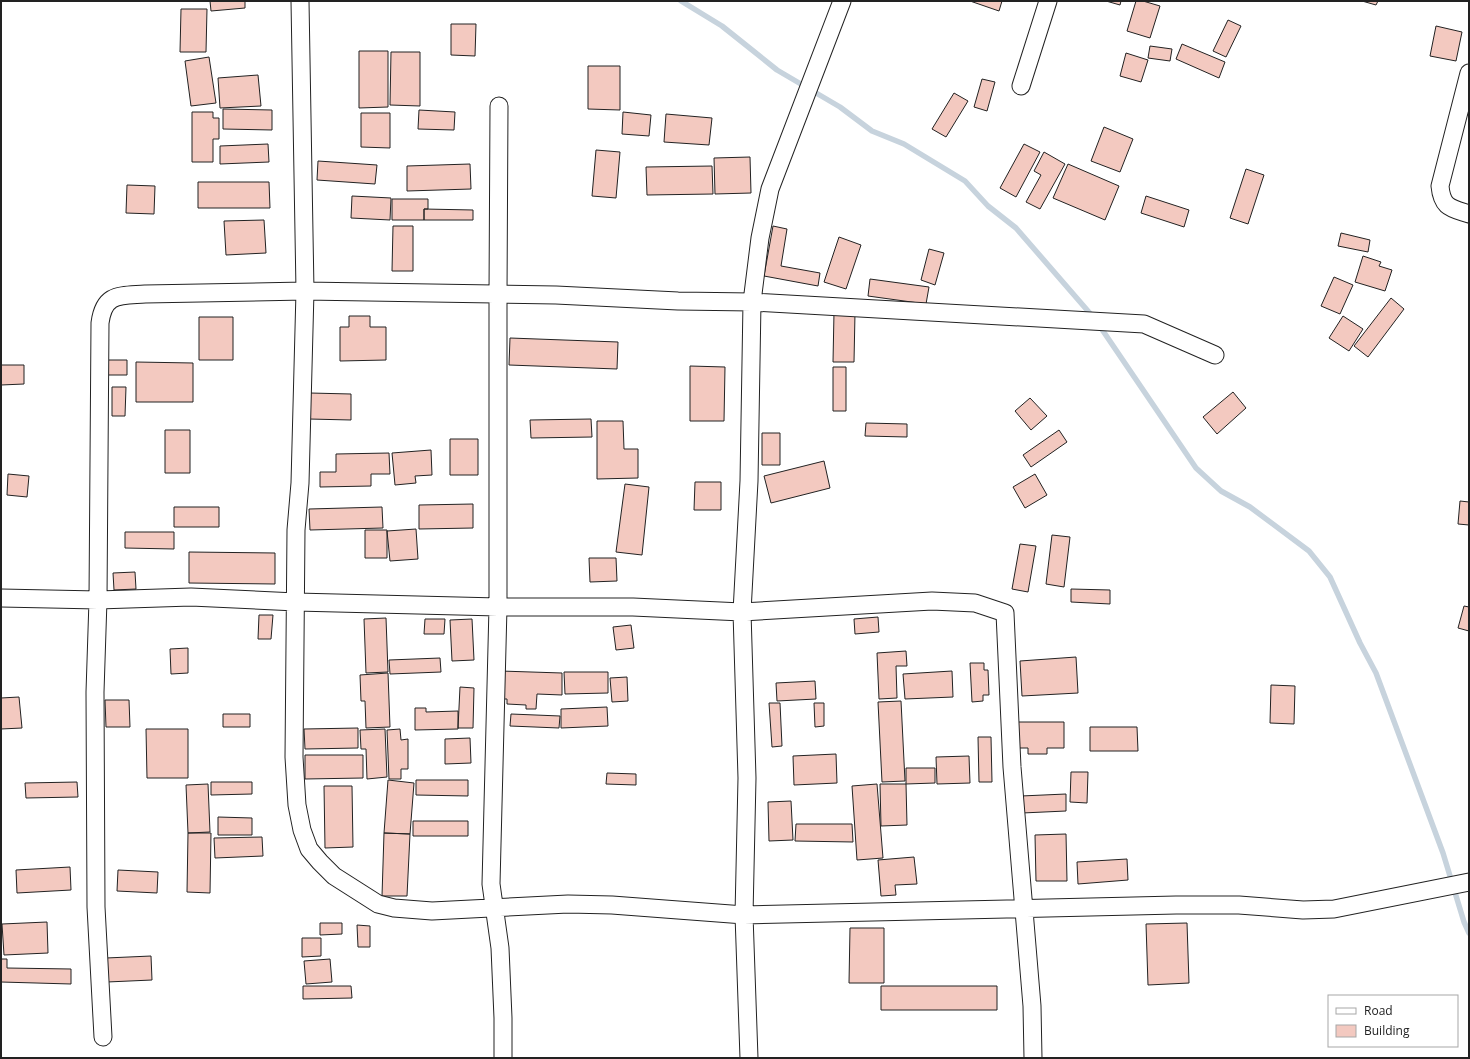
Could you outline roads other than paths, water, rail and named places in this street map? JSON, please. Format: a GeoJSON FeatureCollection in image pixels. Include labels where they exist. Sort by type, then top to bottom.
{"type":"FeatureCollection","features":[{"type":"Feature","properties":{"kind":"street"},"geometry":{"type":"LineString","coordinates":[[300,1],[305,291],[300,483],[296,530],[294,757],[298,805],[302,830],[309,849],[334,876],[378,904],[394,908],[432,911],[568,904],[605,905],[744,915],[1025,908],[1239,905],[1303,910],[1334,909],[1469,882]]}},
{"type":"Feature","properties":{"kind":"street"},"geometry":{"type":"LineString","coordinates":[[750,1058],[744,915],[747,778],[742,612],[749,481],[752,302],[760,238],[770,189],[842,1]]}},
{"type":"Feature","properties":{"kind":"street"},"geometry":{"type":"LineString","coordinates":[[1021,86],[1048,1]]}},
{"type":"Feature","properties":{"kind":"street"},"geometry":{"type":"LineString","coordinates":[[1469,73],[1440,186],[1441,197],[1445,203],[1453,209],[1469,214]]}},
{"type":"Feature","properties":{"kind":"street"},"geometry":{"type":"LineString","coordinates":[[499,106],[498,607],[491,884],[500,948],[503,1058]]}},
{"type":"Feature","properties":{"kind":"street"},"geometry":{"type":"LineString","coordinates":[[103,1037],[96,907],[95,692],[98,600],[100,323],[102,311],[111,299],[119,296],[145,294],[305,291],[752,302],[1144,324],[1215,355]]}},
{"type":"Feature","properties":{"kind":"street"},"geometry":{"type":"LineString","coordinates":[[1,598],[98,600],[191,597],[296,602],[498,607],[633,607],[742,612],[932,601],[975,603],[1005,613],[1012,767],[1020,868],[1025,908],[1032,1006],[1033,1058]]}},
{"type":"Feature","properties":{"kind":"waterway"},"geometry":{"type":"LineString","coordinates":[[681,1],[722,26],[777,70],[840,107],[872,131],[904,144],[965,181],[988,206],[1016,228],[1094,318]]}},
{"type":"Feature","properties":{"kind":"waterway"},"geometry":{"type":"LineString","coordinates":[[1099,325],[1196,468],[1221,491],[1250,507],[1309,551],[1330,577],[1360,643],[1376,673],[1443,853],[1464,922],[1469,933]]}}]}
